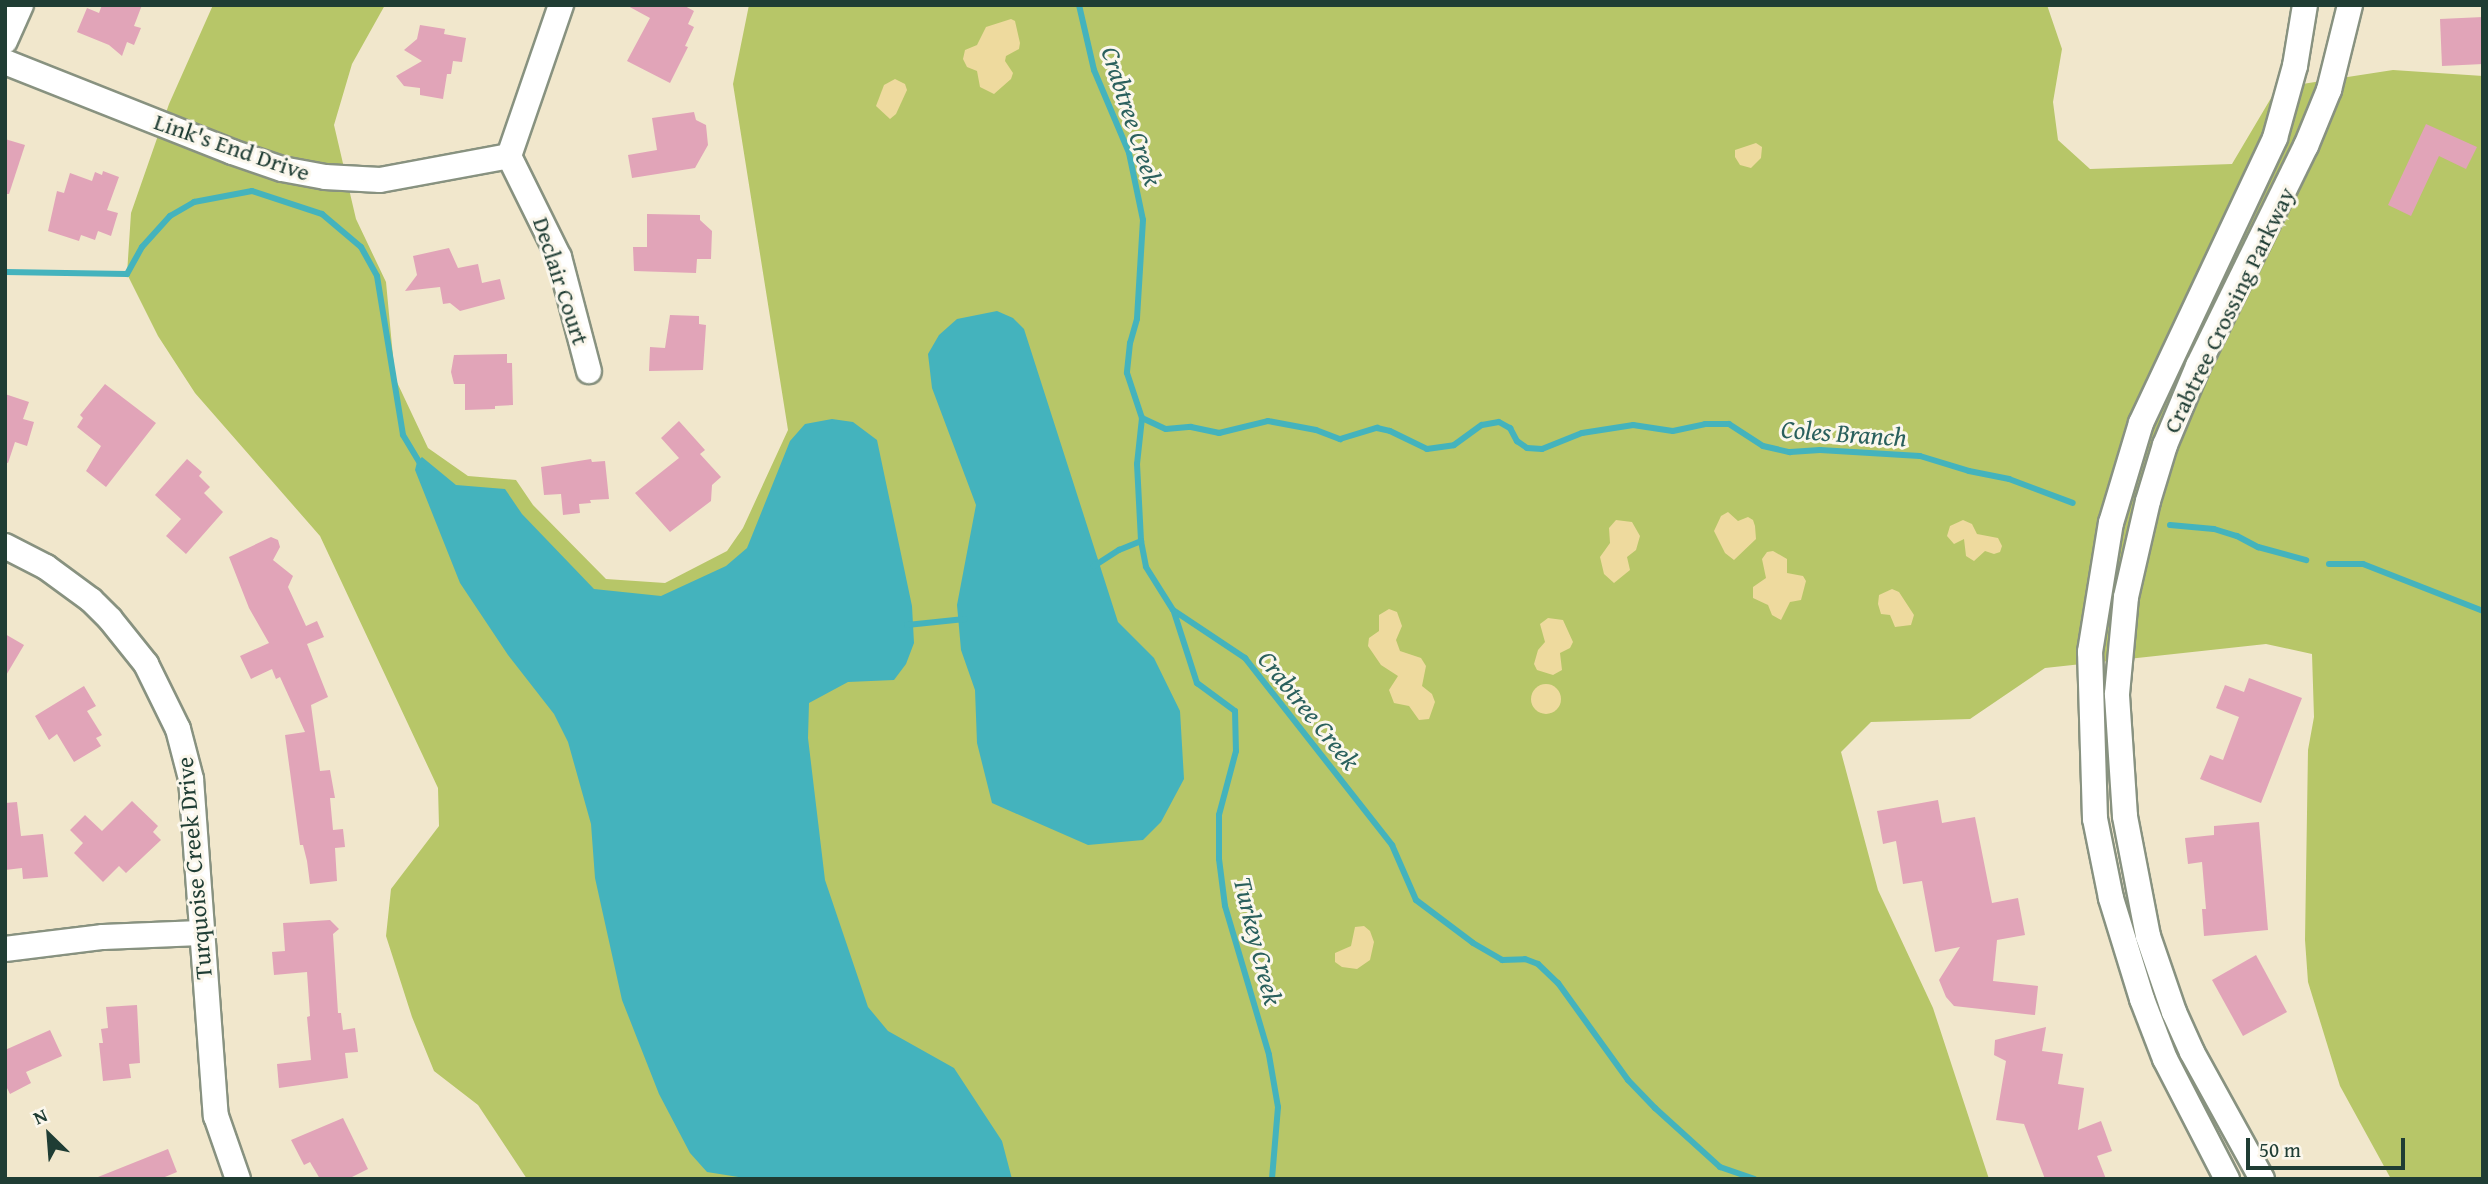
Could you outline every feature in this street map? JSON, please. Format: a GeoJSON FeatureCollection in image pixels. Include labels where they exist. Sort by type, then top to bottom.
{"type":"FeatureCollection","features":[{"type":"Feature","properties":{"kind":"street"},"geometry":{"type":"LineString","coordinates":[[5,41],[21,5]]}},
{"type":"Feature","properties":{"kind":"street"},"geometry":{"type":"LineString","coordinates":[[509,156],[561,5]]}},
{"type":"Feature","properties":{"kind":"street","name":"Crabtree Crossing Parkway"},"geometry":{"type":"LineString","coordinates":[[2227,1179],[2165,1059],[2142,999],[2111,898],[2095,819],[2091,652],[2111,523],[2141,423],[2275,138],[2295,66],[2305,5]]}},
{"type":"Feature","properties":{"kind":"street","name":"Crabtree Crossing Parkway"},"geometry":{"type":"LineString","coordinates":[[2262,1179],[2192,1052],[2174,1012],[2148,936],[2124,816],[2117,694],[2126,597],[2148,501],[2165,445],[2198,366],[2306,146],[2329,90],[2350,5]]}},
{"type":"Feature","properties":{"kind":"street","name":"Link's End Drive"},"geometry":{"type":"LineString","coordinates":[[5,62],[232,152],[282,169],[325,177],[380,180],[509,156]]}},
{"type":"Feature","properties":{"kind":"street","name":"Declair Court"},"geometry":{"type":"LineString","coordinates":[[509,156],[559,257],[589,371]]}},
{"type":"Feature","properties":{"kind":"street","name":"Turquoise Creek Drive"},"geometry":{"type":"LineString","coordinates":[[5,546],[46,567],[91,600],[129,642],[163,693],[178,729],[191,779],[200,933],[216,1116],[238,1179]]}},
{"type":"Feature","properties":{"kind":"street"},"geometry":{"type":"LineString","coordinates":[[5,949],[91,938],[200,933]]}},
{"type":"Feature","properties":{"kind":"green space"},"geometry":{"type":"Polygon","coordinates":[[[213,5],[385,5],[352,64],[334,125],[356,219],[386,282],[395,378],[428,448],[468,476],[516,480],[533,505],[606,579],[665,583],[727,551],[743,528],[788,430],[733,84],[749,5],[2047,5],[2062,49],[2053,102],[2058,140],[2090,169],[2232,164],[2277,88],[2393,70],[2483,76],[2483,1179],[2391,1179],[2340,1086],[2308,982],[2305,940],[2308,750],[2314,717],[2312,654],[2266,644],[2045,668],[1970,719],[1871,722],[1841,752],[1878,890],[1933,1008],[1989,1179],[527,1179],[478,1105],[434,1071],[412,1017],[386,936],[391,889],[439,826],[438,788],[320,536],[195,393],[158,336],[127,274],[131,213],[169,104],[213,5]]]}},
{"type":"Feature","properties":{"kind":"sand"},"geometry":{"type":"Polygon","coordinates":[[[1011,19],[1015,21],[1019,49],[1006,56],[1005,61],[1013,73],[1011,79],[994,94],[980,87],[977,71],[967,67],[963,59],[965,50],[977,45],[986,27],[1011,19]]]}},
{"type":"Feature","properties":{"kind":"sand"},"geometry":{"type":"Polygon","coordinates":[[[895,79],[905,84],[907,90],[896,114],[890,119],[876,106],[884,85],[895,79]]]}},
{"type":"Feature","properties":{"kind":"sand"},"geometry":{"type":"Polygon","coordinates":[[[1756,143],[1762,147],[1761,158],[1751,168],[1740,165],[1735,157],[1735,150],[1756,143]]]}},
{"type":"Feature","properties":{"kind":"sand"},"geometry":{"type":"Polygon","coordinates":[[[1728,512],[1738,521],[1748,517],[1753,520],[1755,526],[1756,539],[1734,560],[1725,553],[1714,531],[1721,516],[1728,512]]]}},
{"type":"Feature","properties":{"kind":"sand"},"geometry":{"type":"Polygon","coordinates":[[[1616,520],[1632,522],[1640,536],[1636,550],[1627,557],[1630,570],[1614,583],[1604,574],[1600,557],[1610,543],[1609,528],[1616,520]]]}},
{"type":"Feature","properties":{"kind":"sand"},"geometry":{"type":"Polygon","coordinates":[[[1963,520],[1972,524],[1977,534],[1998,538],[2002,546],[2000,552],[1994,554],[1985,551],[1974,561],[1966,556],[1964,539],[1954,544],[1947,536],[1950,526],[1963,520]]]}},
{"type":"Feature","properties":{"kind":"sand"},"geometry":{"type":"Polygon","coordinates":[[[1773,551],[1787,559],[1787,573],[1803,576],[1806,581],[1801,600],[1790,602],[1781,620],[1772,615],[1768,605],[1753,598],[1753,587],[1766,578],[1762,559],[1767,552],[1773,551]]]}},
{"type":"Feature","properties":{"kind":"sand"},"geometry":{"type":"Polygon","coordinates":[[[1892,589],[1899,592],[1914,615],[1911,625],[1895,627],[1890,615],[1881,614],[1879,595],[1892,589]]]}},
{"type":"Feature","properties":{"kind":"sand"},"geometry":{"type":"Polygon","coordinates":[[[1389,609],[1397,612],[1402,626],[1396,640],[1400,651],[1421,658],[1426,666],[1422,686],[1432,694],[1435,702],[1429,719],[1419,720],[1409,706],[1394,703],[1389,690],[1398,676],[1381,665],[1368,646],[1369,638],[1379,631],[1379,615],[1389,609]]]}},
{"type":"Feature","properties":{"kind":"sand"},"geometry":{"type":"Polygon","coordinates":[[[1548,618],[1563,620],[1573,642],[1570,648],[1560,653],[1562,670],[1553,675],[1537,670],[1534,664],[1538,650],[1545,642],[1540,624],[1548,618]]]}},
{"type":"Feature","properties":{"kind":"sand"},"geometry":{"type":"Polygon","coordinates":[[[1546,684],[1552,685],[1560,693],[1560,705],[1552,713],[1546,714],[1540,713],[1532,705],[1531,699],[1532,693],[1540,685],[1546,684]]]}},
{"type":"Feature","properties":{"kind":"sand"},"geometry":{"type":"Polygon","coordinates":[[[1364,926],[1370,931],[1374,942],[1370,960],[1357,969],[1342,967],[1335,962],[1335,953],[1351,946],[1355,927],[1364,926]]]}},
{"type":"Feature","properties":{"kind":"water"},"geometry":{"type":"Polygon","coordinates":[[[997,311],[1013,318],[1024,329],[1118,622],[1154,658],[1180,711],[1184,779],[1161,822],[1143,840],[1088,845],[992,803],[977,743],[975,690],[961,650],[957,605],[976,505],[932,388],[928,354],[939,335],[957,319],[997,311]]]}},
{"type":"Feature","properties":{"kind":"water"},"geometry":{"type":"Polygon","coordinates":[[[832,419],[853,422],[877,440],[912,606],[914,643],[906,664],[894,680],[848,682],[809,703],[808,738],[825,880],[868,1007],[888,1031],[954,1068],[1002,1141],[1012,1179],[751,1179],[707,1172],[690,1153],[659,1094],[622,1000],[595,878],[591,824],[568,742],[554,714],[508,655],[460,583],[415,470],[422,457],[456,485],[505,489],[522,514],[594,589],[661,596],[726,566],[747,548],[790,441],[805,424],[832,419]]]}},
{"type":"Feature","properties":{"kind":"building"},"geometry":{"type":"Polygon","coordinates":[[[102,5],[142,5],[134,26],[141,28],[134,45],[127,42],[122,56],[109,45],[77,32],[87,8],[99,13],[102,5]]]}},
{"type":"Feature","properties":{"kind":"building"},"geometry":{"type":"Polygon","coordinates":[[[626,5],[683,5],[694,11],[688,24],[694,27],[685,46],[688,47],[670,83],[627,61],[650,18],[626,5]]]}},
{"type":"Feature","properties":{"kind":"building"},"geometry":{"type":"Polygon","coordinates":[[[2483,17],[2483,64],[2442,66],[2440,19],[2483,17]]]}},
{"type":"Feature","properties":{"kind":"building"},"geometry":{"type":"Polygon","coordinates":[[[420,25],[445,29],[444,34],[466,38],[462,62],[453,61],[451,74],[447,74],[443,99],[420,95],[420,88],[404,86],[396,76],[422,61],[404,50],[417,39],[420,25]]]}},
{"type":"Feature","properties":{"kind":"building"},"geometry":{"type":"Polygon","coordinates":[[[694,112],[696,120],[706,125],[708,145],[695,168],[632,178],[628,155],[657,150],[652,118],[694,112]]]}},
{"type":"Feature","properties":{"kind":"building"},"geometry":{"type":"Polygon","coordinates":[[[2426,124],[2477,147],[2466,169],[2439,156],[2411,216],[2388,205],[2426,124]]]}},
{"type":"Feature","properties":{"kind":"building"},"geometry":{"type":"Polygon","coordinates":[[[5,139],[25,145],[9,194],[5,194],[5,139]]]}},
{"type":"Feature","properties":{"kind":"building"},"geometry":{"type":"Polygon","coordinates":[[[103,171],[119,177],[107,210],[118,213],[111,236],[98,231],[95,240],[81,235],[79,241],[48,231],[57,191],[64,193],[70,173],[92,181],[95,172],[102,175],[103,171]]]}},
{"type":"Feature","properties":{"kind":"building"},"geometry":{"type":"Polygon","coordinates":[[[647,214],[700,215],[700,220],[712,231],[711,259],[697,259],[696,273],[634,271],[633,247],[647,247],[647,214]]]}},
{"type":"Feature","properties":{"kind":"building"},"geometry":{"type":"Polygon","coordinates":[[[449,248],[458,268],[478,264],[482,283],[500,279],[505,299],[460,311],[450,303],[443,304],[440,287],[405,291],[417,275],[413,256],[449,248]]]}},
{"type":"Feature","properties":{"kind":"building"},"geometry":{"type":"Polygon","coordinates":[[[670,315],[699,316],[699,324],[706,325],[703,370],[649,371],[650,347],[665,348],[670,315]]]}},
{"type":"Feature","properties":{"kind":"building"},"geometry":{"type":"Polygon","coordinates":[[[507,354],[507,363],[512,363],[513,405],[495,406],[495,409],[465,410],[465,384],[454,384],[451,372],[454,355],[507,354]]]}},
{"type":"Feature","properties":{"kind":"building"},"geometry":{"type":"Polygon","coordinates":[[[105,384],[156,423],[106,487],[86,471],[101,446],[77,427],[83,418],[80,415],[105,384]]]}},
{"type":"Feature","properties":{"kind":"building"},"geometry":{"type":"Polygon","coordinates":[[[5,394],[29,402],[23,419],[34,422],[27,446],[15,442],[8,463],[5,462],[5,394]]]}},
{"type":"Feature","properties":{"kind":"building"},"geometry":{"type":"Polygon","coordinates":[[[679,421],[705,450],[700,454],[721,477],[712,485],[711,501],[670,532],[635,493],[679,458],[661,438],[679,421]]]}},
{"type":"Feature","properties":{"kind":"building"},"geometry":{"type":"Polygon","coordinates":[[[187,459],[202,472],[199,476],[210,487],[204,493],[223,512],[186,554],[166,536],[181,519],[155,495],[187,459]]]}},
{"type":"Feature","properties":{"kind":"building"},"geometry":{"type":"Polygon","coordinates":[[[591,459],[592,462],[605,461],[609,499],[590,500],[591,503],[579,504],[580,513],[563,515],[561,494],[544,495],[541,467],[591,459]]]}},
{"type":"Feature","properties":{"kind":"building"},"geometry":{"type":"Polygon","coordinates":[[[271,537],[278,540],[280,547],[273,560],[293,576],[288,587],[306,626],[317,621],[324,637],[307,644],[328,697],[311,705],[320,771],[330,770],[335,798],[330,798],[333,830],[343,829],[345,847],[335,848],[337,881],[310,884],[303,845],[300,845],[285,735],[305,732],[280,677],[276,679],[272,669],[251,679],[240,656],[269,643],[249,608],[229,557],[271,537]]]}},
{"type":"Feature","properties":{"kind":"building"},"geometry":{"type":"Polygon","coordinates":[[[5,634],[24,645],[5,677],[5,634]]]}},
{"type":"Feature","properties":{"kind":"building"},"geometry":{"type":"Polygon","coordinates":[[[2249,678],[2302,698],[2261,803],[2200,779],[2210,755],[2223,760],[2239,717],[2216,708],[2225,685],[2244,692],[2249,678]]]}},
{"type":"Feature","properties":{"kind":"building"},"geometry":{"type":"Polygon","coordinates":[[[84,686],[96,706],[87,711],[102,735],[96,738],[101,746],[74,762],[57,734],[49,740],[35,716],[84,686]]]}},
{"type":"Feature","properties":{"kind":"building"},"geometry":{"type":"Polygon","coordinates":[[[1938,800],[1942,823],[1975,817],[1992,903],[2018,898],[2025,935],[1997,940],[1993,981],[2038,986],[2035,1015],[1954,1006],[1946,997],[1939,980],[1960,947],[1935,952],[1922,881],[1903,884],[1896,841],[1883,844],[1877,811],[1938,800]]]}},
{"type":"Feature","properties":{"kind":"building"},"geometry":{"type":"Polygon","coordinates":[[[132,801],[158,826],[153,832],[161,840],[126,873],[119,866],[103,882],[74,853],[83,843],[70,830],[85,815],[102,831],[132,801]]]}},
{"type":"Feature","properties":{"kind":"building"},"geometry":{"type":"Polygon","coordinates":[[[17,802],[21,836],[43,834],[48,877],[23,879],[22,868],[5,870],[5,803],[17,802]]]}},
{"type":"Feature","properties":{"kind":"building"},"geometry":{"type":"Polygon","coordinates":[[[2259,822],[2268,930],[2204,936],[2202,909],[2206,909],[2202,862],[2188,864],[2185,838],[2214,835],[2214,826],[2259,822]]]}},
{"type":"Feature","properties":{"kind":"building"},"geometry":{"type":"Polygon","coordinates":[[[330,920],[339,929],[333,934],[338,1013],[341,1013],[343,1030],[355,1028],[358,1052],[345,1053],[348,1078],[279,1088],[277,1064],[311,1060],[307,1017],[310,1016],[307,972],[274,975],[272,952],[285,951],[283,923],[330,920]]]}},
{"type":"Feature","properties":{"kind":"building"},"geometry":{"type":"Polygon","coordinates":[[[2256,955],[2287,1012],[2243,1036],[2212,980],[2256,955]]]}},
{"type":"Feature","properties":{"kind":"building"},"geometry":{"type":"Polygon","coordinates":[[[137,1005],[140,1063],[129,1064],[131,1078],[103,1081],[99,1043],[103,1043],[101,1029],[108,1028],[106,1007],[137,1005]]]}},
{"type":"Feature","properties":{"kind":"building"},"geometry":{"type":"Polygon","coordinates":[[[2046,1027],[2042,1051],[2063,1054],[2058,1084],[2084,1088],[2078,1130],[2101,1121],[2112,1151],[2097,1156],[2106,1179],[2045,1179],[2024,1124],[1996,1120],[2006,1061],[1994,1055],[1995,1040],[2046,1027]]]}},
{"type":"Feature","properties":{"kind":"building"},"geometry":{"type":"Polygon","coordinates":[[[50,1030],[62,1056],[26,1072],[31,1083],[10,1094],[5,1084],[5,1050],[50,1030]]]}},
{"type":"Feature","properties":{"kind":"building"},"geometry":{"type":"Polygon","coordinates":[[[343,1118],[368,1169],[348,1179],[320,1179],[310,1162],[304,1165],[291,1140],[343,1118]]]}},
{"type":"Feature","properties":{"kind":"building"},"geometry":{"type":"Polygon","coordinates":[[[168,1149],[177,1172],[160,1179],[93,1179],[168,1149]]]}},
{"type":"Feature","properties":{"kind":"waterway","name":"Crabtree Creek"},"geometry":{"type":"LineString","coordinates":[[1079,5],[1094,70],[1129,153],[1143,220],[1137,319],[1130,343],[1127,373],[1142,418],[1137,464],[1141,541],[1146,567],[1173,610],[1245,658],[1392,845],[1416,900],[1473,943],[1502,960],[1525,959],[1538,964],[1558,983],[1628,1080],[1655,1108],[1720,1167],[1754,1179]]}},
{"type":"Feature","properties":{"kind":"waterway"},"geometry":{"type":"LineString","coordinates":[[5,272],[127,274],[142,247],[170,216],[194,202],[252,191],[322,214],[361,247],[377,276],[403,435],[422,467]]}},
{"type":"Feature","properties":{"kind":"waterway","name":"Coles Branch"},"geometry":{"type":"LineString","coordinates":[[1142,418],[1166,429],[1191,427],[1219,433],[1268,421],[1316,430],[1340,439],[1377,428],[1390,431],[1427,449],[1454,445],[1482,425],[1499,422],[1510,428],[1517,441],[1527,448],[1542,449],[1582,433],[1633,425],[1673,431],[1705,424],[1729,424],[1763,446],[1790,452],[1820,450],[1920,456],[1969,471],[2009,479],[2073,503]]}},
{"type":"Feature","properties":{"kind":"waterway","name":"Coles Branch"},"geometry":{"type":"LineString","coordinates":[[2170,525],[2214,529],[2237,536],[2258,547],[2306,560]]}},
{"type":"Feature","properties":{"kind":"waterway"},"geometry":{"type":"LineString","coordinates":[[1094,566],[1119,550],[1141,541]]}},
{"type":"Feature","properties":{"kind":"waterway","name":"Coles Branch"},"geometry":{"type":"LineString","coordinates":[[2329,564],[2363,564],[2483,611]]}},
{"type":"Feature","properties":{"kind":"waterway","name":"Turkey Creek"},"geometry":{"type":"LineString","coordinates":[[1174,612],[1197,683],[1235,711],[1236,751],[1219,815],[1219,859],[1225,906],[1269,1055],[1278,1107],[1272,1179]]}},
{"type":"Feature","properties":{"kind":"waterway"},"geometry":{"type":"LineString","coordinates":[[907,625],[965,619]]}}]}
